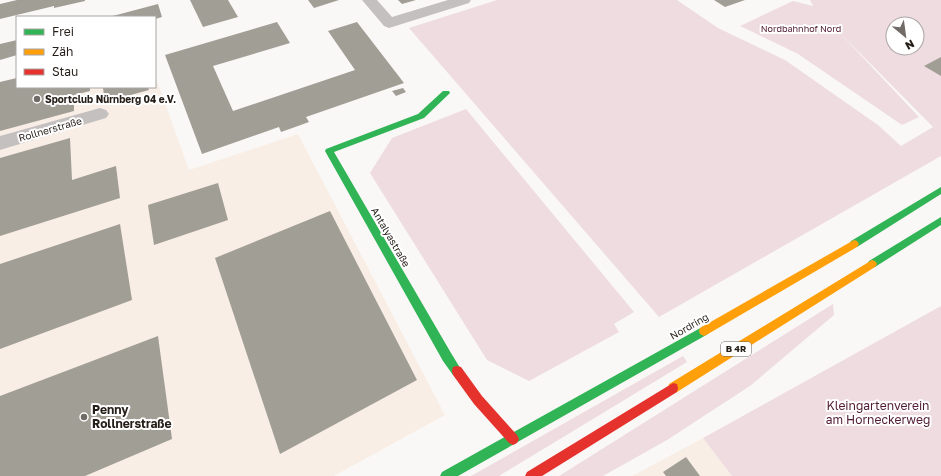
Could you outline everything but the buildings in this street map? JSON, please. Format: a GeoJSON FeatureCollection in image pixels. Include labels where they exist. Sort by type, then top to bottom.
{"type":"FeatureCollection","features":[{"type":"Feature","properties":{"kind":"main road","name":"Antalyastraße"},"geometry":{"type":"LineString","coordinates":[[446,93],[422,116],[329,151],[447,357],[478,400],[513,439]]}},
{"type":"Feature","properties":{"kind":"main road","name":"Nordring"},"geometry":{"type":"LineString","coordinates":[[446,476],[847,247],[941,190]]}},
{"type":"Feature","properties":{"kind":"main road","name":"B 4R"},"geometry":{"type":"LineString","coordinates":[[530,476],[941,221]]}},
{"type":"Feature","properties":{"kind":"street"},"geometry":{"type":"LineString","coordinates":[[369,0],[388,23],[464,0]]}},
{"type":"Feature","properties":{"kind":"street","name":"Rollnerstraße"},"geometry":{"type":"LineString","coordinates":[[0,143],[100,114]]}},
{"type":"Feature","properties":{"kind":"shaded area"},"geometry":{"type":"Polygon","coordinates":[[[16,77],[16,88],[156,88],[156,78],[189,170],[298,134],[445,415],[334,476],[0,476],[0,82],[16,77]]]}},
{"type":"Feature","properties":{"kind":"shaded area"},"geometry":{"type":"Polygon","coordinates":[[[703,438],[732,476],[632,476],[703,438]]]}},
{"type":"Feature","properties":{"kind":"green space","name":"Nordbahnhof Nord"},"geometry":{"type":"Polygon","coordinates":[[[497,0],[677,0],[718,28],[785,60],[878,125],[901,146],[933,127],[839,32],[919,117],[902,125],[798,54],[740,26],[793,1],[813,6],[810,0],[941,0],[941,156],[659,317],[409,28],[497,0]]]}},
{"type":"Feature","properties":{"kind":"green space"},"geometry":{"type":"Polygon","coordinates":[[[466,109],[634,312],[614,324],[619,332],[529,381],[487,360],[370,173],[392,138],[466,109]]]}},
{"type":"Feature","properties":{"kind":"green space"},"geometry":{"type":"Polygon","coordinates":[[[833,304],[834,315],[750,386],[667,440],[603,476],[559,476],[833,304]]]}},
{"type":"Feature","properties":{"kind":"green space","name":"Kleingartenverein am Horneckerweg"},"geometry":{"type":"Polygon","coordinates":[[[941,306],[941,476],[732,476],[703,438],[941,306]]]}},
{"type":"Feature","properties":{"kind":"green space"},"geometry":{"type":"Polygon","coordinates":[[[683,356],[687,362],[499,476],[471,476],[683,356]]]}},
{"type":"Feature","properties":{"kind":"traffic: fast"},"geometry":{"type":"LineString","coordinates":[[446,93],[421,116],[329,151],[447,357],[457,371]]}},
{"type":"Feature","properties":{"kind":"traffic: fast"},"geometry":{"type":"LineString","coordinates":[[854,244],[941,190]]}},
{"type":"Feature","properties":{"kind":"traffic: fast"},"geometry":{"type":"LineString","coordinates":[[872,264],[941,221]]}},
{"type":"Feature","properties":{"kind":"traffic: fast"},"geometry":{"type":"LineString","coordinates":[[446,476],[704,331]]}},
{"type":"Feature","properties":{"kind":"traffic: slow"},"geometry":{"type":"LineString","coordinates":[[704,331],[854,244]]}},
{"type":"Feature","properties":{"kind":"traffic: slow"},"geometry":{"type":"LineString","coordinates":[[673,388],[872,264]]}},
{"type":"Feature","properties":{"kind":"traffic: jam"},"geometry":{"type":"LineString","coordinates":[[457,371],[478,400],[513,439]]}},
{"type":"Feature","properties":{"kind":"traffic: jam"},"geometry":{"type":"LineString","coordinates":[[531,476],[673,388]]}},
{"type":"Feature","properties":{"kind":"place","name":"Sportclub Nürnberg 04 e.V."},"geometry":{"type":"Point","coordinates":[37,99]}},
{"type":"Feature","properties":{"kind":"place","name":"Penny Rollnerstraße"},"geometry":{"type":"Point","coordinates":[84,417]}}]}
